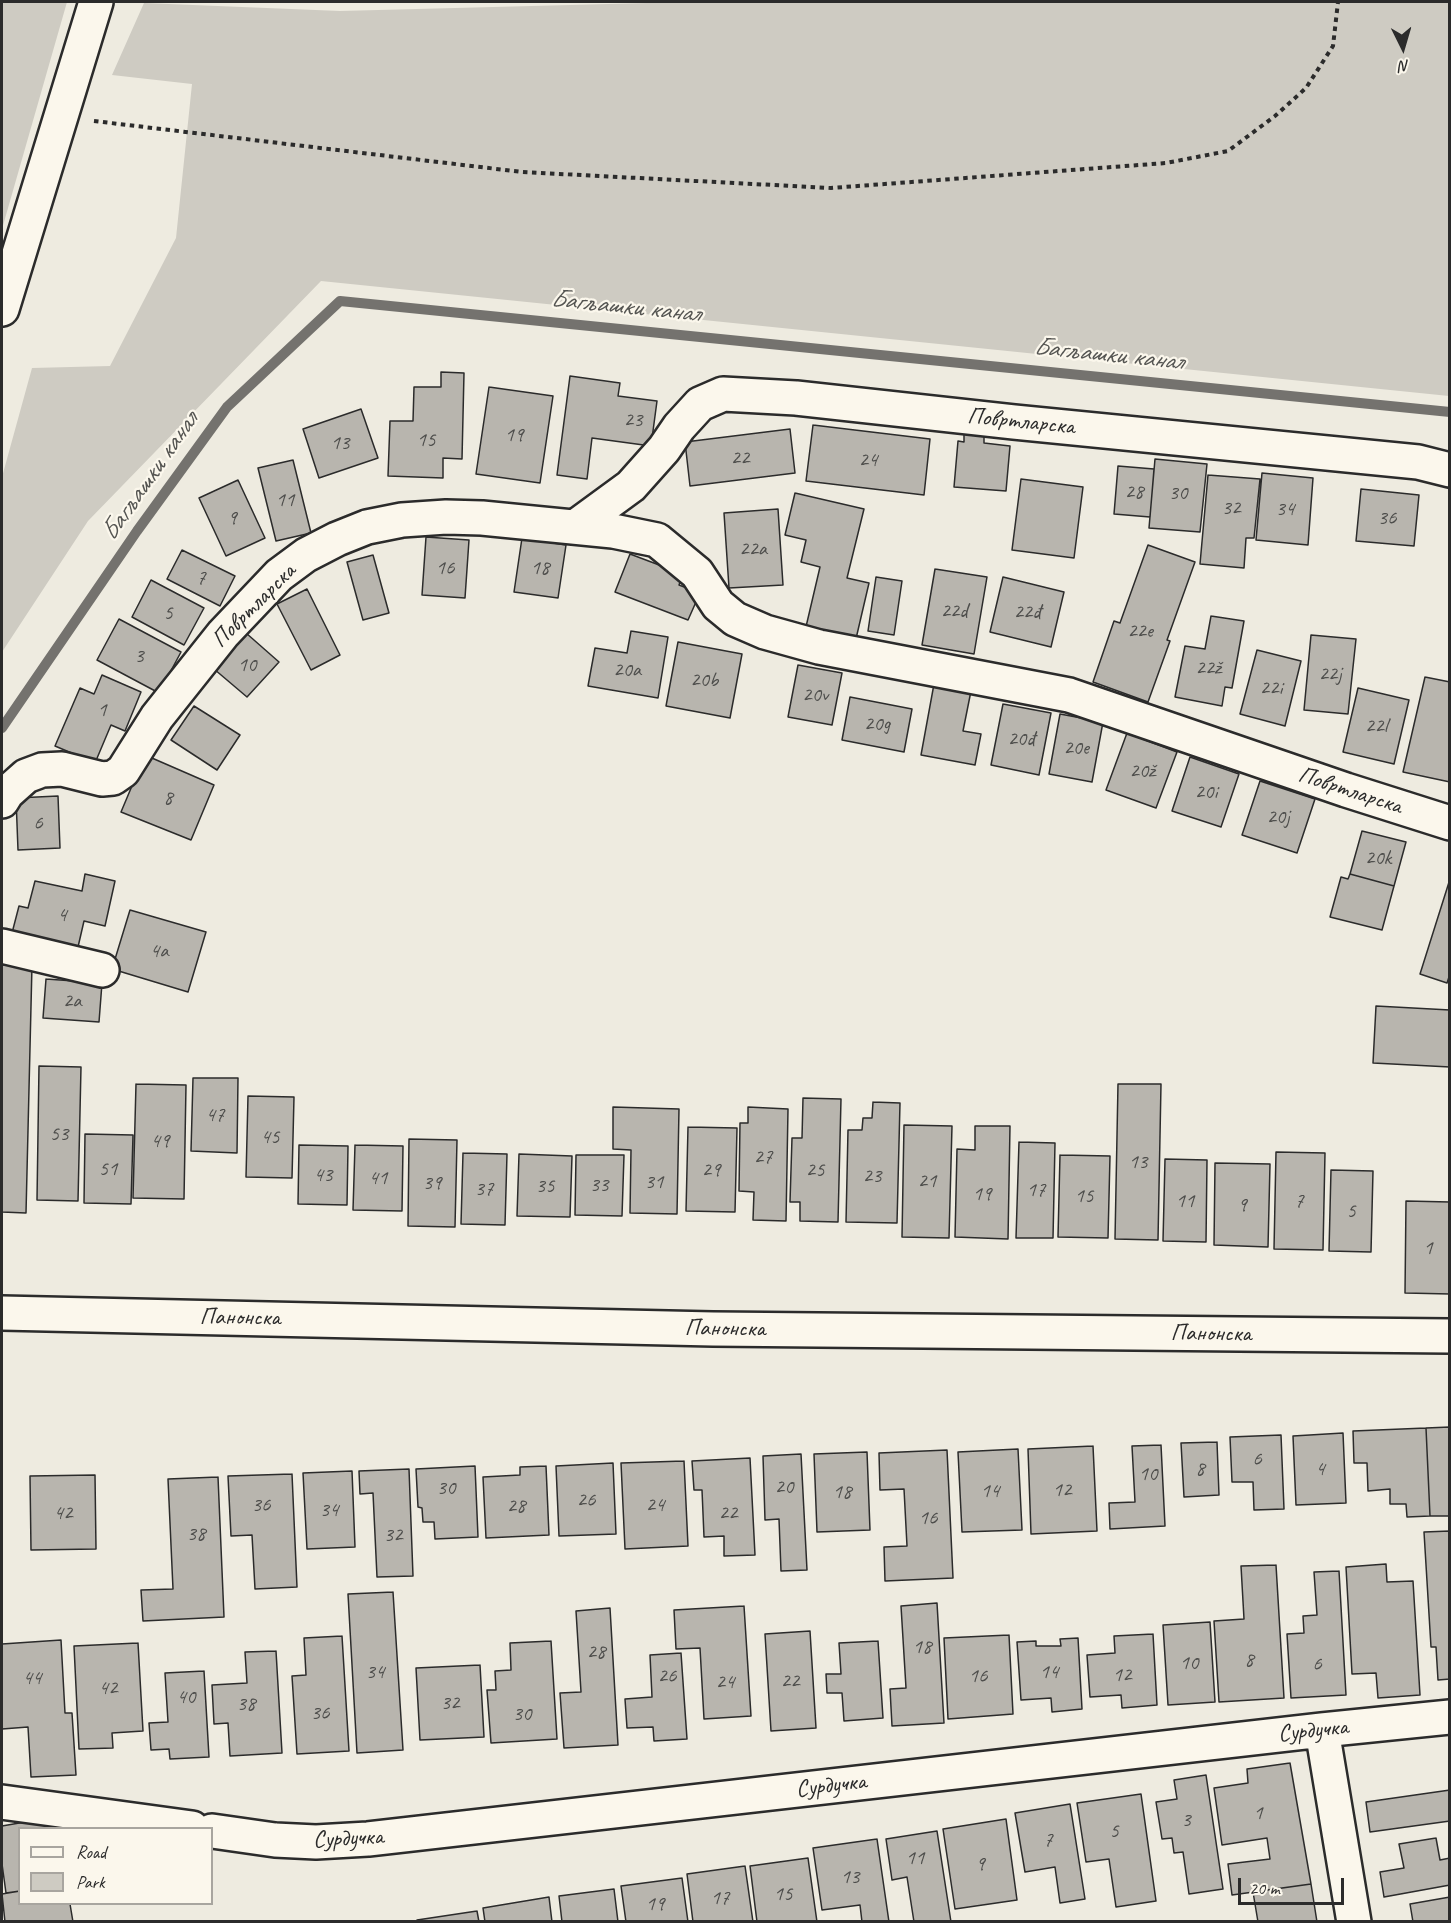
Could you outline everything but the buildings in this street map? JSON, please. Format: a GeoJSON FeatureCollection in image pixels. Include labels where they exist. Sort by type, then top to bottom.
{"type":"FeatureCollection","features":[{"type":"Feature","properties":{"kind":"street"},"geometry":{"type":"LineString","coordinates":[[2,309],[96,2]]}},
{"type":"Feature","properties":{"kind":"street","name":"Повртларска"},"geometry":{"type":"LineString","coordinates":[[574,527],[631,486],[700,404],[723,394],[796,398],[1418,462],[1449,471]]}},
{"type":"Feature","properties":{"kind":"street","name":"Повртларска"},"geometry":{"type":"LineString","coordinates":[[631,486],[657,540],[697,573],[718,605],[735,619],[765,632],[819,647],[1069,695],[1449,823]]}},
{"type":"Feature","properties":{"kind":"street","name":"Повртларска"},"geometry":{"type":"LineString","coordinates":[[2,801],[7,793],[26,776],[42,770],[62,769],[102,779],[113,778],[123,771],[157,717],[223,634],[279,575],[306,555],[367,527],[402,520],[446,517],[482,518],[613,531],[657,540]]}},
{"type":"Feature","properties":{"kind":"street"},"geometry":{"type":"LineString","coordinates":[[2,946],[102,970]]}},
{"type":"Feature","properties":{"kind":"street","name":"Панонска"},"geometry":{"type":"LineString","coordinates":[[2,1312],[713,1329],[1449,1336]]}},
{"type":"Feature","properties":{"kind":"street","name":"Сурдучка"},"geometry":{"type":"LineString","coordinates":[[213,1831],[275,1840],[316,1842],[368,1839],[1449,1717]]}},
{"type":"Feature","properties":{"kind":"street"},"geometry":{"type":"LineString","coordinates":[[1322,1730],[1354,1922]]}},
{"type":"Feature","properties":{"kind":"street"},"geometry":{"type":"LineString","coordinates":[[2,1802],[134,1824],[178,1827]]}},
{"type":"Feature","properties":{"kind":"path"},"geometry":{"type":"LineString","coordinates":[[60,117],[522,172],[831,188],[1166,163],[1228,151],[1275,116],[1306,88],[1333,46],[1338,2]]}},
{"type":"Feature","properties":{"kind":"green space"},"geometry":{"type":"Polygon","coordinates":[[[2,2],[67,2],[2,229],[2,2]]]}},
{"type":"Feature","properties":{"kind":"green space"},"geometry":{"type":"Polygon","coordinates":[[[685,2],[1449,2],[1449,396],[321,281],[88,521],[2,652],[2,477],[32,368],[110,366],[176,238],[192,84],[112,75],[144,3],[340,11],[685,2]]]}},
{"type":"Feature","properties":{"kind":"waterway","name":"Багљашки канал"},"geometry":{"type":"LineString","coordinates":[[2,728],[137,531],[227,407],[340,301],[1450,412]]}}]}
